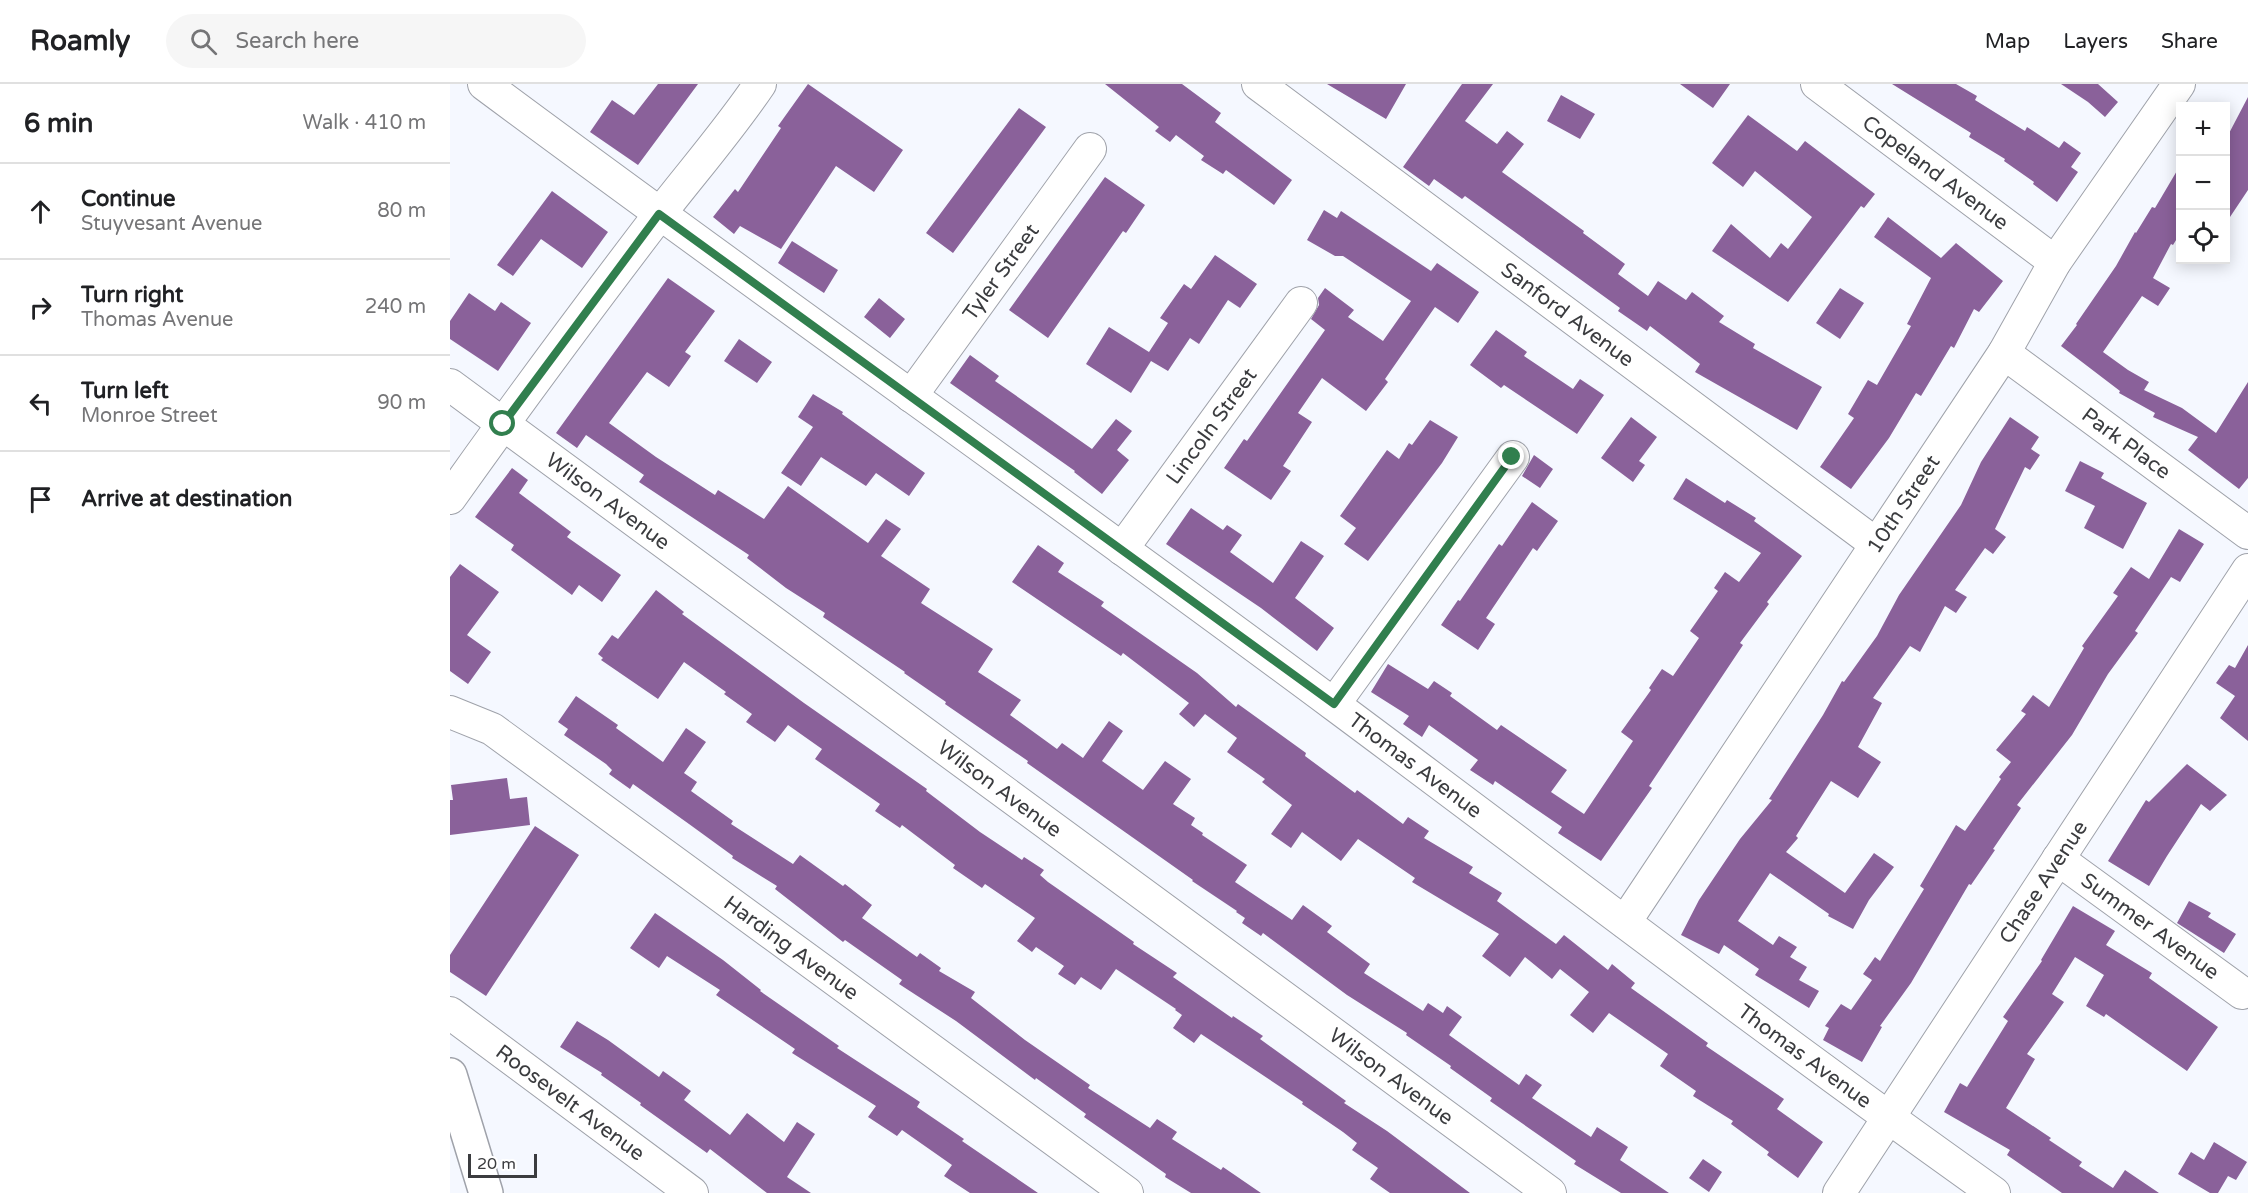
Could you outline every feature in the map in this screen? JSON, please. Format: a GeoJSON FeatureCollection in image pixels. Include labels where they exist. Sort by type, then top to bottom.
{"type":"FeatureCollection","features":[{"type":"Feature","properties":{"kind":"main road"},"geometry":{"type":"LineString","coordinates":[[450,1075],[458,1130],[486,1193]]}},
{"type":"Feature","properties":{"kind":"street","name":"Thomas Avenue"},"geometry":{"type":"LineString","coordinates":[[484,84],[659,214],[1334,704],[1887,1118],[1994,1193]]}},
{"type":"Feature","properties":{"kind":"street"},"geometry":{"type":"LineString","coordinates":[[450,498],[659,214],[743,109],[760,84]]}},
{"type":"Feature","properties":{"kind":"street","name":"Sanford Avenue"},"geometry":{"type":"LineString","coordinates":[[1258,84],[1876,544]]}},
{"type":"Feature","properties":{"kind":"street","name":"Copeland Avenue"},"geometry":{"type":"LineString","coordinates":[[1817,84],[2055,262]]}},
{"type":"Feature","properties":{"kind":"street","name":"10th Street"},"geometry":{"type":"LineString","coordinates":[[1624,922],[2004,353],[2055,262],[2179,84]]}},
{"type":"Feature","properties":{"kind":"street","name":"Tyler Street"},"geometry":{"type":"LineString","coordinates":[[911,396],[1090,149]]}},
{"type":"Feature","properties":{"kind":"street","name":"Lincoln Street"},"geometry":{"type":"LineString","coordinates":[[1122,549],[1301,303]]}},
{"type":"Feature","properties":{"kind":"street","name":"Park Place"},"geometry":{"type":"LineString","coordinates":[[2004,353],[2248,533]]}},
{"type":"Feature","properties":{"kind":"street","name":"Wilson Avenue"},"geometry":{"type":"LineString","coordinates":[[450,386],[1550,1193]]}},
{"type":"Feature","properties":{"kind":"street"},"geometry":{"type":"LineString","coordinates":[[1334,704],[1512,457]]}},
{"type":"Feature","properties":{"kind":"street","name":"Chase Avenue"},"geometry":{"type":"LineString","coordinates":[[1839,1193],[2248,570]]}},
{"type":"Feature","properties":{"kind":"street","name":"Harding Avenue"},"geometry":{"type":"LineString","coordinates":[[450,712],[492,729],[1113,1189]]}},
{"type":"Feature","properties":{"kind":"street","name":"Summer Avenue"},"geometry":{"type":"LineString","coordinates":[[2058,859],[2242,993]]}},
{"type":"Feature","properties":{"kind":"street","name":"Roosevelt Avenue"},"geometry":{"type":"LineString","coordinates":[[450,1013],[692,1193]]}},
{"type":"Feature","properties":{"kind":"building"},"geometry":{"type":"Polygon","coordinates":[[[658,84],[698,84],[638,165],[590,132],[612,100],[634,115],[658,84]]]}},
{"type":"Feature","properties":{"kind":"building"},"geometry":{"type":"Polygon","coordinates":[[[808,84],[903,150],[874,192],[836,166],[781,249],[740,226],[734,234],[713,217],[735,189],[738,192],[781,128],[778,126],[808,84]]]}},
{"type":"Feature","properties":{"kind":"building"},"geometry":{"type":"Polygon","coordinates":[[[1105,84],[1182,84],[1221,113],[1215,122],[1292,180],[1274,205],[1226,170],[1223,174],[1201,160],[1204,156],[1176,135],[1170,142],[1155,131],[1159,127],[1105,84]]]}},
{"type":"Feature","properties":{"kind":"building"},"geometry":{"type":"Polygon","coordinates":[[[1327,84],[1406,84],[1386,119],[1327,84]]]}},
{"type":"Feature","properties":{"kind":"building"},"geometry":{"type":"Polygon","coordinates":[[[1462,84],[1493,84],[1465,121],[1497,144],[1507,131],[1524,144],[1502,172],[1584,231],[1583,233],[1625,264],[1618,274],[1648,296],[1658,281],[1686,300],[1692,292],[1724,316],[1719,322],[1755,344],[1753,348],[1822,387],[1797,430],[1695,372],[1700,364],[1650,326],[1647,331],[1618,311],[1620,308],[1465,196],[1462,199],[1434,179],[1429,186],[1403,167],[1462,84]]]}},
{"type":"Feature","properties":{"kind":"building"},"geometry":{"type":"Polygon","coordinates":[[[1680,84],[1730,84],[1713,108],[1680,84]]]}},
{"type":"Feature","properties":{"kind":"building"},"geometry":{"type":"Polygon","coordinates":[[[1892,84],[1956,84],[1977,96],[1975,100],[2025,131],[2027,127],[2059,148],[2064,141],[2081,153],[2071,167],[2078,172],[2057,202],[2004,161],[2005,159],[1969,137],[1971,133],[1892,84]]]}},
{"type":"Feature","properties":{"kind":"building"},"geometry":{"type":"Polygon","coordinates":[[[2061,84],[2098,84],[2118,102],[2105,117],[2088,102],[2061,84]]]}},
{"type":"Feature","properties":{"kind":"building"},"geometry":{"type":"Polygon","coordinates":[[[1561,95],[1595,114],[1580,139],[1547,121],[1561,95]]]}},
{"type":"Feature","properties":{"kind":"building"},"geometry":{"type":"Polygon","coordinates":[[[2248,97],[2248,190],[2230,217],[2230,156],[2230,131],[2248,97]]]}},
{"type":"Feature","properties":{"kind":"building"},"geometry":{"type":"Polygon","coordinates":[[[1019,108],[1046,127],[953,253],[926,233],[1019,108]]]}},
{"type":"Feature","properties":{"kind":"building"},"geometry":{"type":"Polygon","coordinates":[[[1748,115],[1797,151],[1805,141],[1875,194],[1864,208],[1861,206],[1788,302],[1712,251],[1731,224],[1770,258],[1781,243],[1788,249],[1812,217],[1755,171],[1743,187],[1712,163],[1748,115]]]}},
{"type":"Feature","properties":{"kind":"building"},"geometry":{"type":"Polygon","coordinates":[[[2176,172],[2176,240],[2173,245],[2171,244],[2153,278],[2170,288],[2158,306],[2142,296],[2103,352],[2149,382],[2144,390],[2182,408],[2216,433],[2248,382],[2248,478],[2239,489],[2188,450],[2198,437],[2153,417],[2155,413],[2119,393],[2120,391],[2061,346],[2116,266],[2152,207],[2155,208],[2176,172]]]}},
{"type":"Feature","properties":{"kind":"building"},"geometry":{"type":"Polygon","coordinates":[[[1105,177],[1145,205],[1126,233],[1123,231],[1048,338],[1009,310],[1105,177]]]}},
{"type":"Feature","properties":{"kind":"building"},"geometry":{"type":"Polygon","coordinates":[[[552,191],[608,232],[582,268],[541,239],[513,276],[497,265],[552,191]]]}},
{"type":"Feature","properties":{"kind":"building"},"geometry":{"type":"Polygon","coordinates":[[[1324,210],[1337,218],[1341,211],[1431,271],[1437,263],[1479,292],[1458,323],[1435,307],[1385,379],[1388,382],[1366,411],[1322,378],[1298,413],[1312,422],[1283,466],[1291,471],[1271,500],[1224,468],[1244,439],[1247,441],[1325,330],[1311,319],[1319,305],[1318,298],[1325,288],[1354,310],[1348,317],[1383,341],[1411,301],[1343,256],[1335,256],[1307,240],[1324,210]]]}},
{"type":"Feature","properties":{"kind":"building"},"geometry":{"type":"Polygon","coordinates":[[[1888,217],[1941,258],[1956,243],[2003,281],[1979,312],[1974,309],[1954,348],[1951,346],[1921,396],[1916,393],[1889,438],[1851,489],[1820,467],[1854,418],[1848,414],[1868,380],[1877,385],[1911,326],[1907,324],[1931,278],[1874,237],[1888,217]]]}},
{"type":"Feature","properties":{"kind":"building"},"geometry":{"type":"Polygon","coordinates":[[[792,241],[838,270],[824,293],[778,263],[792,241]]]}},
{"type":"Feature","properties":{"kind":"building"},"geometry":{"type":"Polygon","coordinates":[[[1215,255],[1257,284],[1240,308],[1228,300],[1199,344],[1190,338],[1168,371],[1151,361],[1131,393],[1086,364],[1109,327],[1149,352],[1168,323],[1160,318],[1184,284],[1191,289],[1215,255]]]}},
{"type":"Feature","properties":{"kind":"building"},"geometry":{"type":"Polygon","coordinates":[[[668,278],[715,311],[685,352],[691,356],[669,387],[647,372],[609,423],[715,495],[718,490],[764,519],[788,486],[868,543],[886,519],[901,529],[881,556],[930,589],[921,603],[993,649],[978,672],[1021,700],[1010,715],[1057,749],[1062,743],[1083,758],[1109,721],[1123,731],[1102,761],[1143,790],[1165,761],[1191,779],[1173,804],[1195,818],[1191,825],[1203,833],[1202,835],[1247,865],[1235,882],[1292,920],[1303,905],[1332,926],[1327,932],[1370,964],[1364,973],[1423,1011],[1428,1003],[1443,1013],[1447,1006],[1462,1017],[1449,1035],[1519,1085],[1526,1074],[1542,1085],[1532,1098],[1591,1137],[1597,1127],[1628,1147],[1620,1160],[1669,1193],[1621,1193],[1574,1164],[1576,1161],[1490,1101],[1492,1098],[1406,1035],[1407,1033],[1347,995],[1263,933],[1261,936],[1242,923],[1245,918],[1237,911],[945,704],[946,702],[905,672],[823,617],[825,613],[786,588],[747,558],[749,555],[639,482],[644,475],[586,435],[577,448],[556,433],[668,278]]]}},
{"type":"Feature","properties":{"kind":"building"},"geometry":{"type":"Polygon","coordinates":[[[1840,288],[1864,303],[1840,339],[1816,323],[1840,288]]]}},
{"type":"Feature","properties":{"kind":"building"},"geometry":{"type":"Polygon","coordinates":[[[469,293],[495,311],[501,302],[531,323],[498,371],[450,339],[450,321],[469,293]]]}},
{"type":"Feature","properties":{"kind":"building"},"geometry":{"type":"Polygon","coordinates":[[[879,298],[905,319],[890,338],[864,317],[879,298]]]}},
{"type":"Feature","properties":{"kind":"building"},"geometry":{"type":"Polygon","coordinates":[[[1496,330],[1527,352],[1524,356],[1573,389],[1580,379],[1604,395],[1577,434],[1504,385],[1501,388],[1470,365],[1496,330]]]}},
{"type":"Feature","properties":{"kind":"building"},"geometry":{"type":"Polygon","coordinates":[[[739,339],[772,362],[757,383],[724,361],[739,339]]]}},
{"type":"Feature","properties":{"kind":"building"},"geometry":{"type":"Polygon","coordinates":[[[970,355],[999,376],[995,381],[1092,449],[1116,419],[1132,431],[1117,450],[1129,460],[1102,494],[1075,471],[950,383],[970,355]]]}},
{"type":"Feature","properties":{"kind":"building"},"geometry":{"type":"Polygon","coordinates":[[[813,394],[843,412],[842,414],[925,473],[909,496],[876,473],[866,486],[821,457],[801,486],[781,473],[813,427],[798,417],[813,394]]]}},
{"type":"Feature","properties":{"kind":"building"},"geometry":{"type":"Polygon","coordinates":[[[1631,417],[1657,437],[1639,461],[1645,465],[1633,482],[1601,458],[1631,417]]]}},
{"type":"Feature","properties":{"kind":"building"},"geometry":{"type":"Polygon","coordinates":[[[2010,417],[2039,437],[2031,449],[2040,455],[2030,470],[2025,467],[1995,529],[2006,537],[1993,554],[1985,548],[1955,590],[1967,597],[1956,613],[1945,606],[1920,652],[1910,646],[1873,698],[1882,703],[1858,747],[1881,762],[1858,798],[1831,781],[1796,836],[1798,838],[1786,852],[1845,893],[1874,853],[1894,867],[1869,900],[1853,929],[1828,916],[1829,914],[1770,873],[1738,921],[1773,945],[1779,936],[1797,947],[1790,957],[1807,967],[1799,980],[1819,991],[1809,1008],[1755,975],[1759,969],[1724,945],[1719,954],[1681,935],[1699,900],[1740,839],[1772,800],[1769,799],[1842,681],[1844,682],[1877,636],[1899,595],[1961,505],[1981,462],[2010,417]]]}},
{"type":"Feature","properties":{"kind":"building"},"geometry":{"type":"Polygon","coordinates":[[[1430,420],[1458,437],[1442,463],[1368,561],[1344,544],[1356,528],[1340,516],[1387,450],[1399,459],[1409,443],[1412,445],[1430,420]]]}},
{"type":"Feature","properties":{"kind":"building"},"geometry":{"type":"Polygon","coordinates":[[[1534,455],[1553,469],[1540,488],[1522,476],[1534,455]]]}},
{"type":"Feature","properties":{"kind":"building"},"geometry":{"type":"Polygon","coordinates":[[[2080,461],[2104,473],[2101,478],[2147,503],[2123,549],[2084,528],[2095,506],[2065,491],[2080,461]]]}},
{"type":"Feature","properties":{"kind":"building"},"geometry":{"type":"Polygon","coordinates":[[[512,468],[528,480],[519,493],[571,532],[567,537],[621,575],[602,602],[579,585],[572,595],[511,550],[514,545],[475,517],[512,468]]]}},
{"type":"Feature","properties":{"kind":"building"},"geometry":{"type":"Polygon","coordinates":[[[1686,478],[1725,503],[1727,500],[1756,518],[1754,521],[1802,556],[1767,602],[1769,604],[1740,643],[1743,645],[1649,786],[1652,788],[1601,861],[1558,833],[1562,827],[1495,781],[1493,785],[1470,770],[1478,760],[1429,725],[1422,737],[1403,724],[1409,716],[1371,692],[1388,664],[1428,689],[1434,681],[1452,693],[1450,696],[1497,730],[1501,725],[1567,770],[1551,792],[1584,814],[1633,741],[1621,732],[1651,690],[1649,688],[1662,669],[1673,676],[1699,638],[1690,631],[1718,591],[1714,588],[1725,572],[1739,582],[1761,553],[1673,499],[1686,478]]]}},
{"type":"Feature","properties":{"kind":"building"},"geometry":{"type":"Polygon","coordinates":[[[1532,502],[1558,521],[1537,551],[1533,548],[1486,618],[1495,624],[1478,650],[1441,625],[1499,544],[1502,546],[1532,502]]]}},
{"type":"Feature","properties":{"kind":"building"},"geometry":{"type":"Polygon","coordinates":[[[1191,508],[1223,530],[1227,525],[1242,535],[1230,552],[1273,583],[1301,541],[1324,556],[1295,598],[1334,628],[1317,651],[1261,608],[1166,544],[1191,508]]]}},
{"type":"Feature","properties":{"kind":"building"},"geometry":{"type":"Polygon","coordinates":[[[2179,529],[2204,544],[2180,582],[2171,577],[2135,631],[2138,633],[2108,674],[2072,735],[2017,805],[2021,808],[1993,849],[1995,850],[1971,885],[1969,884],[1911,983],[1880,1026],[1882,1027],[1862,1062],[1823,1040],[1829,1028],[1825,1026],[1841,1004],[1851,1010],[1872,980],[1863,974],[1875,957],[1880,961],[1924,889],[1920,886],[1956,825],[1965,831],[2001,779],[1999,777],[2011,762],[1996,750],[2026,714],[2021,711],[2033,695],[2049,707],[2084,648],[2082,646],[2118,596],[2113,593],[2131,567],[2149,579],[2179,529]]]}},
{"type":"Feature","properties":{"kind":"building"},"geometry":{"type":"Polygon","coordinates":[[[1038,545],[1064,563],[1058,572],[1104,602],[1101,606],[1197,673],[1236,707],[1238,704],[1306,753],[1305,756],[1355,793],[1357,790],[1403,824],[1408,817],[1429,831],[1424,838],[1473,867],[1469,873],[1502,893],[1497,901],[1556,944],[1564,935],[1608,970],[1612,964],[1635,983],[1631,988],[1708,1043],[1706,1046],[1784,1099],[1777,1109],[1823,1142],[1798,1178],[1767,1155],[1769,1152],[1731,1124],[1733,1121],[1693,1096],[1696,1091],[1660,1066],[1668,1054],[1609,1013],[1593,1033],[1570,1015],[1589,992],[1560,969],[1552,979],[1525,957],[1510,977],[1482,956],[1499,934],[1412,882],[1415,878],[1358,839],[1341,861],[1302,832],[1291,848],[1271,834],[1292,805],[1262,782],[1265,779],[1227,752],[1237,738],[1205,714],[1194,727],[1179,714],[1189,703],[1123,653],[1121,656],[1012,582],[1038,545]]]}},
{"type":"Feature","properties":{"kind":"building"},"geometry":{"type":"Polygon","coordinates":[[[460,564],[499,592],[467,635],[491,652],[468,684],[450,671],[450,577],[460,564]]]}},
{"type":"Feature","properties":{"kind":"building"},"geometry":{"type":"Polygon","coordinates":[[[656,590],[684,612],[682,614],[927,789],[926,791],[980,832],[1022,860],[1024,857],[1044,870],[1040,875],[1048,882],[1177,973],[1173,977],[1232,1018],[1233,1016],[1263,1036],[1260,1039],[1346,1101],[1344,1103],[1387,1131],[1470,1193],[1390,1193],[1370,1179],[1378,1168],[1352,1150],[1357,1143],[1302,1104],[1303,1102],[1201,1034],[1194,1043],[1173,1028],[1182,1015],[1116,969],[1101,990],[1081,977],[1075,985],[1058,974],[1064,966],[1036,947],[1032,952],[1017,941],[1035,918],[985,884],[982,888],[953,868],[955,865],[902,825],[900,828],[875,811],[880,804],[815,759],[822,749],[788,725],[775,742],[746,722],[752,714],[684,662],[658,699],[601,660],[603,658],[598,654],[612,635],[618,639],[656,590]]]}},
{"type":"Feature","properties":{"kind":"building"},"geometry":{"type":"Polygon","coordinates":[[[2248,645],[2248,741],[2220,718],[2235,696],[2216,683],[2229,665],[2235,668],[2248,645]]]}},
{"type":"Feature","properties":{"kind":"building"},"geometry":{"type":"Polygon","coordinates":[[[576,696],[618,725],[616,728],[663,762],[686,728],[706,742],[684,773],[697,782],[691,791],[733,821],[731,824],[793,864],[800,855],[843,886],[845,884],[872,905],[862,918],[917,957],[920,953],[941,968],[939,971],[975,992],[971,998],[1025,1040],[1090,1085],[1088,1088],[1150,1128],[1157,1119],[1177,1132],[1172,1139],[1221,1170],[1223,1167],[1261,1193],[1191,1193],[1165,1177],[1166,1174],[1084,1117],[1086,1114],[1036,1078],[1035,1080],[956,1021],[899,984],[902,980],[845,940],[843,942],[775,889],[777,886],[732,858],[733,856],[633,784],[630,789],[609,774],[612,770],[564,735],[568,729],[558,722],[576,696]]]}},
{"type":"Feature","properties":{"kind":"building"},"geometry":{"type":"Polygon","coordinates":[[[2187,764],[2227,795],[2210,811],[2201,804],[2149,886],[2108,861],[2146,800],[2149,802],[2187,764]]]}},
{"type":"Feature","properties":{"kind":"building"},"geometry":{"type":"Polygon","coordinates":[[[507,778],[510,799],[527,797],[530,825],[450,835],[450,800],[453,800],[451,785],[507,778]]]}},
{"type":"Feature","properties":{"kind":"building"},"geometry":{"type":"Polygon","coordinates":[[[535,826],[579,855],[486,996],[450,972],[450,955],[535,826]]]}},
{"type":"Feature","properties":{"kind":"building"},"geometry":{"type":"Polygon","coordinates":[[[2189,901],[2211,913],[2208,917],[2236,934],[2224,953],[2177,923],[2189,901]]]}},
{"type":"Feature","properties":{"kind":"building"},"geometry":{"type":"Polygon","coordinates":[[[2073,906],[2115,931],[2106,945],[2152,973],[2149,978],[2218,1027],[2187,1071],[2106,1014],[2104,1017],[2086,1006],[2104,975],[2075,957],[2052,994],[2064,1002],[2027,1054],[2035,1059],[2006,1108],[2051,1138],[2049,1140],[2082,1162],[2079,1166],[2113,1188],[2125,1170],[2159,1193],[2062,1193],[2007,1155],[2010,1150],[1944,1112],[1960,1083],[1967,1087],[2008,1021],[2003,1017],[2042,961],[2073,906]]]}},
{"type":"Feature","properties":{"kind":"building"},"geometry":{"type":"Polygon","coordinates":[[[655,913],[839,1046],[837,1048],[920,1102],[917,1107],[1038,1193],[970,1193],[944,1176],[952,1165],[902,1130],[897,1136],[868,1117],[876,1106],[792,1053],[795,1049],[716,995],[720,990],[667,956],[659,968],[630,948],[655,913]]]}},
{"type":"Feature","properties":{"kind":"building"},"geometry":{"type":"Polygon","coordinates":[[[577,1021],[659,1077],[663,1071],[691,1091],[684,1100],[730,1135],[747,1113],[784,1142],[797,1122],[815,1134],[787,1177],[811,1193],[767,1193],[710,1149],[707,1153],[640,1105],[641,1103],[601,1075],[602,1073],[560,1047],[577,1021]]]}},
{"type":"Feature","properties":{"kind":"building"},"geometry":{"type":"Polygon","coordinates":[[[2214,1142],[2247,1162],[2236,1180],[2228,1176],[2218,1193],[2210,1193],[2178,1174],[2191,1152],[2204,1160],[2214,1142]]]}},
{"type":"Feature","properties":{"kind":"building"},"geometry":{"type":"Polygon","coordinates":[[[1703,1159],[1722,1172],[1709,1192],[1689,1178],[1703,1159]]]}},
{"type":"Feature","properties":{"kind":"route"},"geometry":{"type":"LineString","coordinates":[[503,424],[659,214],[1334,704],[1512,457]]}}]}
